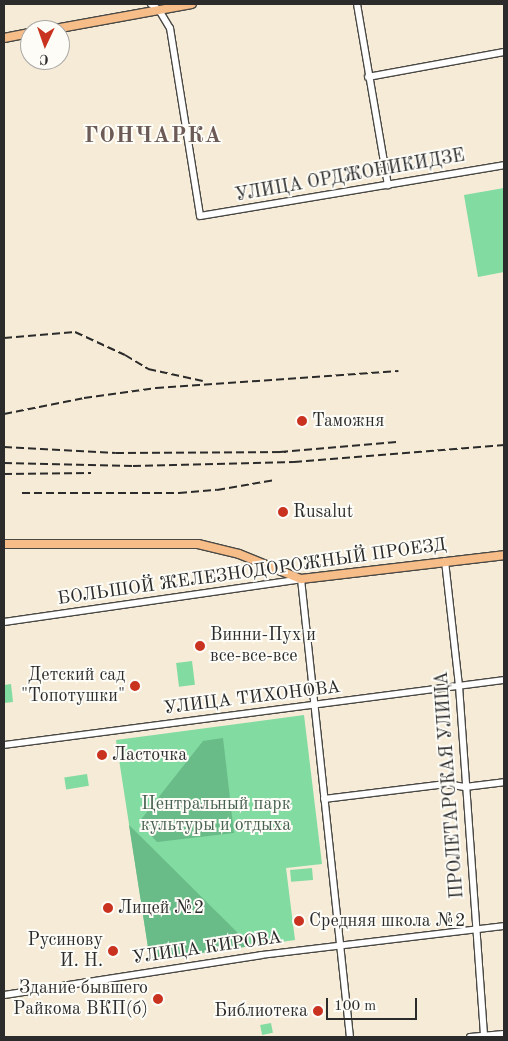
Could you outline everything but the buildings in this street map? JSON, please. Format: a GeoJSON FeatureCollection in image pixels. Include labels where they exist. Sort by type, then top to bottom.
{"type":"FeatureCollection","features":[{"type":"Feature","properties":{"kind":"main road"},"geometry":{"type":"LineString","coordinates":[[70,26],[192,4]]}},
{"type":"Feature","properties":{"kind":"main road"},"geometry":{"type":"LineString","coordinates":[[4,38],[20,36]]}},
{"type":"Feature","properties":{"kind":"main road"},"geometry":{"type":"LineString","coordinates":[[4,544],[198,544],[232,552],[301,579]]}},
{"type":"Feature","properties":{"kind":"main road","name":"БОЛЬШОЙ ЖЕЛЕЗНОДОРОЖНЫЙ ПРОЕЗД"},"geometry":{"type":"LineString","coordinates":[[301,579],[504,555]]}},
{"type":"Feature","properties":{"kind":"street"},"geometry":{"type":"LineString","coordinates":[[151,4],[159,10]]}},
{"type":"Feature","properties":{"kind":"street"},"geometry":{"type":"LineString","coordinates":[[357,4],[388,186]]}},
{"type":"Feature","properties":{"kind":"street","name":"УЛИЦА ОРДЖОНИКИДЗЕ"},"geometry":{"type":"LineString","coordinates":[[159,10],[170,28],[200,216],[388,186],[504,165]]}},
{"type":"Feature","properties":{"kind":"street"},"geometry":{"type":"LineString","coordinates":[[368,76],[504,52]]}},
{"type":"Feature","properties":{"kind":"street","name":"ПРОЛЕТАРСКАЯ УЛИЦА"},"geometry":{"type":"LineString","coordinates":[[445,561],[459,686],[484,1036]]}},
{"type":"Feature","properties":{"kind":"street"},"geometry":{"type":"LineString","coordinates":[[301,579],[350,1037]]}},
{"type":"Feature","properties":{"kind":"street","name":"БОЛЬШОЙ ЖЕЛЕЗНОДОРОЖНЫЙ ПРОЕЗД"},"geometry":{"type":"LineString","coordinates":[[4,622],[301,579]]}},
{"type":"Feature","properties":{"kind":"street","name":"УЛИЦА ТИХОНОВА"},"geometry":{"type":"LineString","coordinates":[[4,745],[504,680]]}},
{"type":"Feature","properties":{"kind":"street"},"geometry":{"type":"LineString","coordinates":[[324,799],[446,784],[465,787],[504,782]]}},
{"type":"Feature","properties":{"kind":"street","name":"УЛИЦА КИРОВА"},"geometry":{"type":"LineString","coordinates":[[4,994],[261,955],[504,926]]}},
{"type":"Feature","properties":{"kind":"street"},"geometry":{"type":"LineString","coordinates":[[470,1037],[504,1034]]}},
{"type":"Feature","properties":{"kind":"green space"},"geometry":{"type":"Polygon","coordinates":[[[504,188],[504,272],[478,277],[464,195],[504,188]]]}},
{"type":"Feature","properties":{"kind":"green space"},"geometry":{"type":"Polygon","coordinates":[[[192,661],[195,685],[179,687],[176,663],[192,661]]]}},
{"type":"Feature","properties":{"kind":"green space"},"geometry":{"type":"Polygon","coordinates":[[[11,684],[13,702],[4,703],[4,685],[11,684]]]}},
{"type":"Feature","properties":{"kind":"green space","name":"Центральный парк культуры и отдыха"},"geometry":{"type":"Polygon","coordinates":[[[304,715],[322,864],[286,868],[295,940],[150,960],[116,740],[304,715]]]}},
{"type":"Feature","properties":{"kind":"green space"},"geometry":{"type":"Polygon","coordinates":[[[223,738],[234,833],[157,842],[139,822],[203,741],[223,738]]]}},
{"type":"Feature","properties":{"kind":"green space"},"geometry":{"type":"Polygon","coordinates":[[[87,774],[89,786],[66,789],[64,778],[87,774]]]}},
{"type":"Feature","properties":{"kind":"green space"},"geometry":{"type":"Polygon","coordinates":[[[129,825],[251,946],[150,960],[129,825]]]}},
{"type":"Feature","properties":{"kind":"green space"},"geometry":{"type":"Polygon","coordinates":[[[312,868],[313,880],[291,882],[290,870],[312,868]]]}},
{"type":"Feature","properties":{"kind":"green space"},"geometry":{"type":"Polygon","coordinates":[[[271,1023],[273,1033],[262,1035],[260,1025],[271,1023]]]}},
{"type":"Feature","properties":{"kind":"railway"},"geometry":{"type":"LineString","coordinates":[[4,338],[75,332],[125,355],[148,369],[203,381]]}},
{"type":"Feature","properties":{"kind":"railway"},"geometry":{"type":"LineString","coordinates":[[4,414],[84,398],[156,388],[398,371]]}},
{"type":"Feature","properties":{"kind":"railway"},"geometry":{"type":"LineString","coordinates":[[280,452],[397,442]]}},
{"type":"Feature","properties":{"kind":"railway"},"geometry":{"type":"LineString","coordinates":[[4,463],[133,466],[294,462],[504,445]]}},
{"type":"Feature","properties":{"kind":"railway"},"geometry":{"type":"LineString","coordinates":[[4,447],[116,453],[286,452]]}},
{"type":"Feature","properties":{"kind":"railway"},"geometry":{"type":"LineString","coordinates":[[4,474],[91,473]]}},
{"type":"Feature","properties":{"kind":"railway"},"geometry":{"type":"LineString","coordinates":[[22,493],[179,493],[217,490],[275,480]]}},
{"type":"Feature","properties":{"kind":"place","name":"Таможня"},"geometry":{"type":"Point","coordinates":[302,421]}},
{"type":"Feature","properties":{"kind":"place","name":"Rusalut"},"geometry":{"type":"Point","coordinates":[283,512]}},
{"type":"Feature","properties":{"kind":"place","name":"Винни-Пух и все-все-все"},"geometry":{"type":"Point","coordinates":[200,646]}},
{"type":"Feature","properties":{"kind":"place","name":"Детский сад \"Топотушки\""},"geometry":{"type":"Point","coordinates":[135,686]}},
{"type":"Feature","properties":{"kind":"place","name":"Ласточка"},"geometry":{"type":"Point","coordinates":[102,755]}},
{"type":"Feature","properties":{"kind":"place","name":"Лицей №2"},"geometry":{"type":"Point","coordinates":[108,908]}},
{"type":"Feature","properties":{"kind":"place","name":"Средняя школа №2"},"geometry":{"type":"Point","coordinates":[299,921]}},
{"type":"Feature","properties":{"kind":"place","name":"Русинову И. Н."},"geometry":{"type":"Point","coordinates":[113,951]}},
{"type":"Feature","properties":{"kind":"place","name":"Здание бывшего Райкома ВКП(б)"},"geometry":{"type":"Point","coordinates":[158,999]}},
{"type":"Feature","properties":{"kind":"place","name":"Библиотека"},"geometry":{"type":"Point","coordinates":[318,1011]}},
{"type":"Feature","properties":{"kind":"district","name":"ГОНЧАРКА"},"geometry":{"type":"Point","coordinates":[153,137]}}]}
